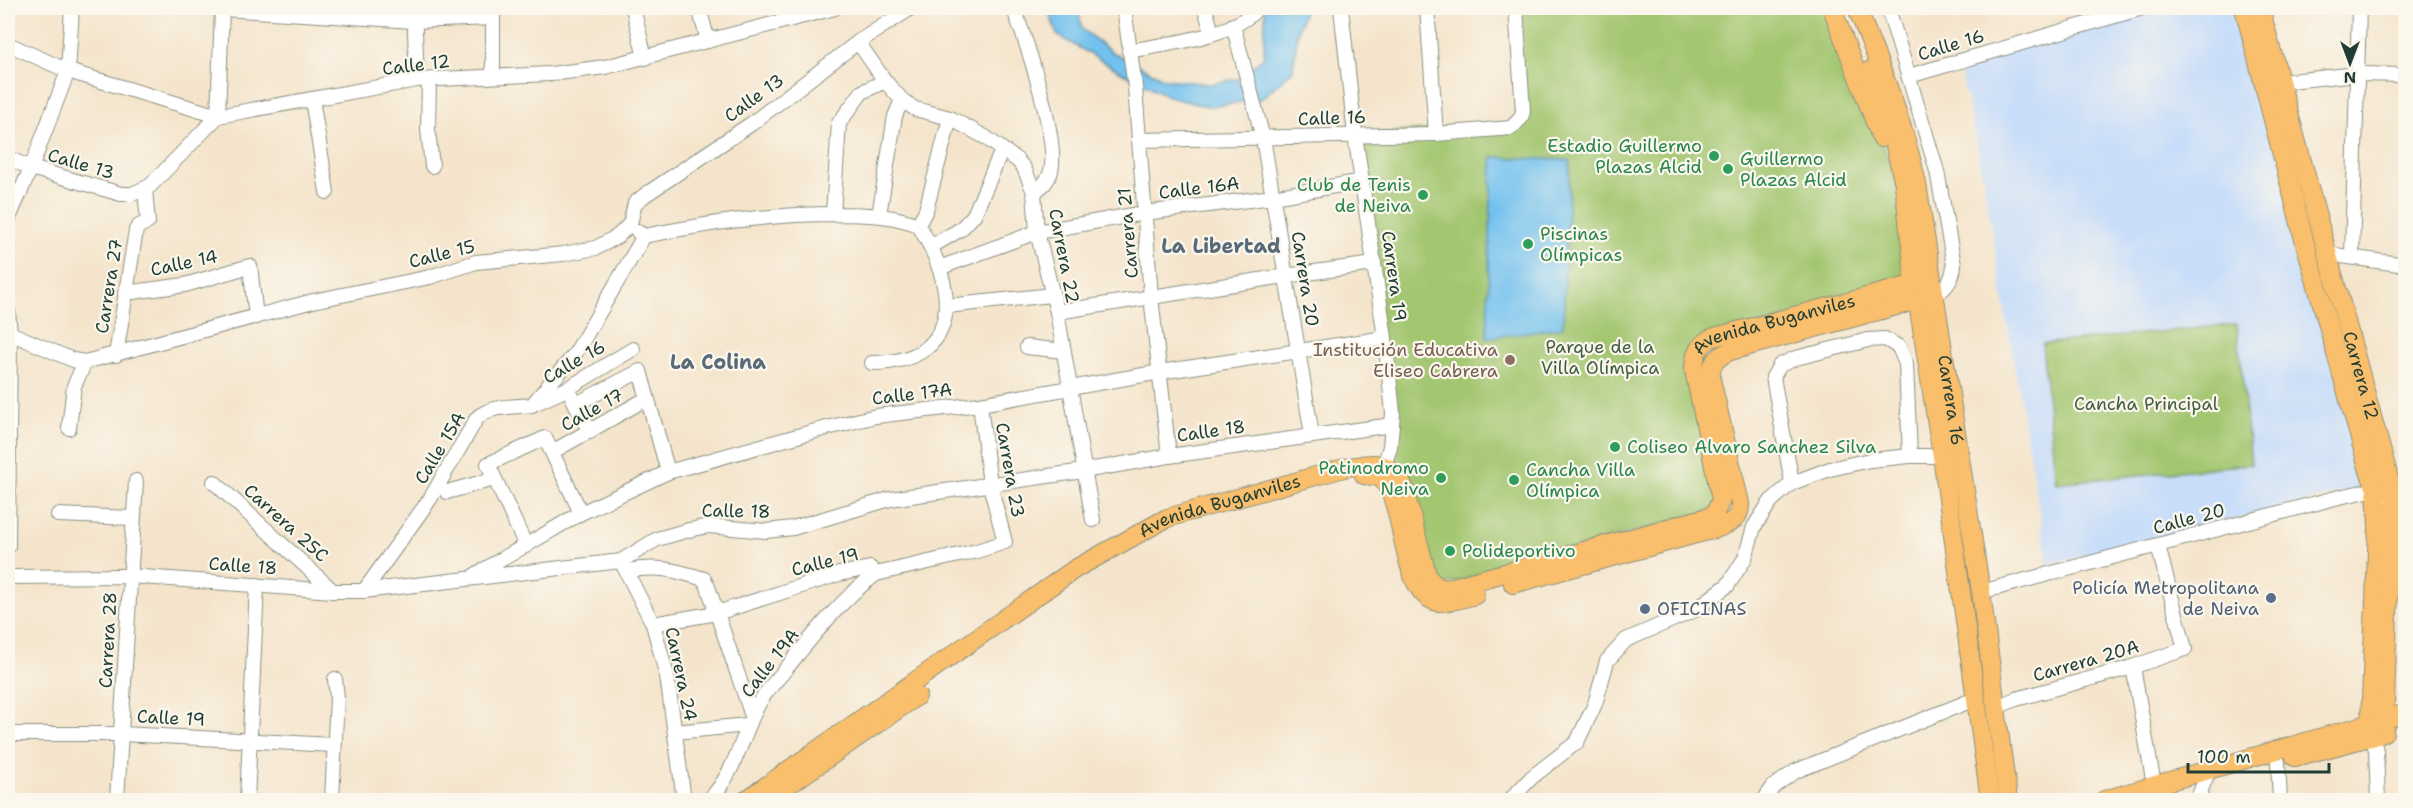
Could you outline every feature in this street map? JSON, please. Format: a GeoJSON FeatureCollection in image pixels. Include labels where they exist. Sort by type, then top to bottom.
{"type":"FeatureCollection","features":[{"type":"Feature","properties":{"kind":"main road"},"geometry":{"type":"LineString","coordinates":[[1832,8],[1890,163],[1904,184]]}},
{"type":"Feature","properties":{"kind":"main road","name":"Carrera 16"},"geometry":{"type":"LineString","coordinates":[[1844,8],[1883,105],[1904,184],[1981,592],[2008,801]]}},
{"type":"Feature","properties":{"kind":"main road","name":"Carrera 16"},"geometry":{"type":"LineString","coordinates":[[1857,8],[1905,131],[1917,183],[1924,290],[1942,456],[1990,801]]}},
{"type":"Feature","properties":{"kind":"main road","name":"Carrera 12"},"geometry":{"type":"LineString","coordinates":[[2244,8],[2305,243],[2376,489],[2378,733]]}},
{"type":"Feature","properties":{"kind":"main road","name":"Carrera 12"},"geometry":{"type":"LineString","coordinates":[[2260,8],[2327,254],[2400,501],[2390,550],[2378,733]]}},
{"type":"Feature","properties":{"kind":"main road","name":"Avenida Buganviles"},"geometry":{"type":"LineString","coordinates":[[746,801],[1075,569],[1167,518],[1344,468],[1369,464],[1383,471],[1417,585],[1423,594],[1439,602],[1459,599],[1718,528],[1734,520],[1740,510],[1711,379],[1712,364],[1717,357],[1924,290]]}},
{"type":"Feature","properties":{"kind":"main road","name":"Avenida Buganviles"},"geometry":{"type":"LineString","coordinates":[[767,801],[1081,579],[1170,529],[1383,471]]}},
{"type":"Feature","properties":{"kind":"main road"},"geometry":{"type":"LineString","coordinates":[[2140,801],[2208,775],[2378,733],[2406,714]]}},
{"type":"Feature","properties":{"kind":"main road"},"geometry":{"type":"LineString","coordinates":[[2104,801],[2154,785],[2277,762],[2406,725]]}},
{"type":"Feature","properties":{"kind":"street"},"geometry":{"type":"LineString","coordinates":[[8,220],[31,168],[68,70],[72,8]]}},
{"type":"Feature","properties":{"kind":"street"},"geometry":{"type":"LineString","coordinates":[[145,190],[218,116],[222,8],[343,13],[493,13],[493,75]]}},
{"type":"Feature","properties":{"kind":"street"},"geometry":{"type":"LineString","coordinates":[[633,8],[645,58]]}},
{"type":"Feature","properties":{"kind":"street"},"geometry":{"type":"LineString","coordinates":[[699,8],[708,41]]}},
{"type":"Feature","properties":{"kind":"street","name":"Calle 12"},"geometry":{"type":"LineString","coordinates":[[8,44],[68,70],[218,116],[423,80],[551,74],[604,67],[835,8]]}},
{"type":"Feature","properties":{"kind":"street","name":"Calle 13"},"geometry":{"type":"LineString","coordinates":[[630,224],[635,203],[751,124],[858,42],[910,8]]}},
{"type":"Feature","properties":{"kind":"street","name":"Carrera 22"},"geometry":{"type":"LineString","coordinates":[[1013,8],[1050,128],[1052,168],[1046,183],[1034,192],[1038,232],[1065,351],[1083,471],[1093,520]]}},
{"type":"Feature","properties":{"kind":"street","name":"Carrera 21"},"geometry":{"type":"LineString","coordinates":[[1124,8],[1135,87],[1151,297],[1169,456]]}},
{"type":"Feature","properties":{"kind":"street"},"geometry":{"type":"LineString","coordinates":[[1205,8],[1212,33]]}},
{"type":"Feature","properties":{"kind":"street"},"geometry":{"type":"LineString","coordinates":[[1130,55],[1233,26],[1257,8]]}},
{"type":"Feature","properties":{"kind":"street","name":"Carrera 19"},"geometry":{"type":"LineString","coordinates":[[1341,8],[1355,135],[1385,338],[1392,425],[1383,471]]}},
{"type":"Feature","properties":{"kind":"street"},"geometry":{"type":"LineString","coordinates":[[1427,8],[1436,134]]}},
{"type":"Feature","properties":{"kind":"street","name":"Calle 16"},"geometry":{"type":"LineString","coordinates":[[1139,140],[1436,134],[1512,128],[1521,118],[1523,111],[1515,8]]}},
{"type":"Feature","properties":{"kind":"street"},"geometry":{"type":"LineString","coordinates":[[1888,8],[1937,171],[1953,265],[1953,273],[1947,286],[1924,290]]}},
{"type":"Feature","properties":{"kind":"street","name":"Calle 16"},"geometry":{"type":"LineString","coordinates":[[1909,76],[2108,12],[2142,8]]}},
{"type":"Feature","properties":{"kind":"street"},"geometry":{"type":"LineString","coordinates":[[2352,256],[2359,8]]}},
{"type":"Feature","properties":{"kind":"street"},"geometry":{"type":"LineString","coordinates":[[414,14],[432,166]]}},
{"type":"Feature","properties":{"kind":"street","name":"Carrera 20"},"geometry":{"type":"LineString","coordinates":[[1233,26],[1263,138],[1312,435]]}},
{"type":"Feature","properties":{"kind":"street"},"geometry":{"type":"LineString","coordinates":[[858,42],[885,81],[902,100],[915,109],[950,118],[985,137],[1017,160],[1024,168],[1034,192]]}},
{"type":"Feature","properties":{"kind":"street"},"geometry":{"type":"LineString","coordinates":[[2280,82],[2358,74],[2406,75]]}},
{"type":"Feature","properties":{"kind":"street"},"geometry":{"type":"LineString","coordinates":[[833,214],[839,123],[862,92],[885,81]]}},
{"type":"Feature","properties":{"kind":"street"},"geometry":{"type":"LineString","coordinates":[[312,99],[327,192]]}},
{"type":"Feature","properties":{"kind":"street"},"geometry":{"type":"LineString","coordinates":[[879,215],[895,116],[902,100]]}},
{"type":"Feature","properties":{"kind":"street"},"geometry":{"type":"LineString","coordinates":[[918,225],[926,210],[950,118]]}},
{"type":"Feature","properties":{"kind":"street"},"geometry":{"type":"LineString","coordinates":[[932,246],[962,229],[974,215],[1002,150]]}},
{"type":"Feature","properties":{"kind":"street","name":"Calle 13"},"geometry":{"type":"LineString","coordinates":[[8,158],[31,168],[121,194],[132,194],[145,190]]}},
{"type":"Feature","properties":{"kind":"street","name":"Calle 16A"},"geometry":{"type":"LineString","coordinates":[[939,267],[1038,232],[1144,213],[1273,198],[1363,181]]}},
{"type":"Feature","properties":{"kind":"street","name":"Carrera 27"},"geometry":{"type":"LineString","coordinates":[[116,355],[136,230],[148,222],[145,190]]}},
{"type":"Feature","properties":{"kind":"street"},"geometry":{"type":"LineString","coordinates":[[630,224],[645,236],[780,214],[879,215],[903,219],[918,225],[932,246],[939,267],[947,306],[942,332],[937,340],[925,350],[904,359],[872,363]]}},
{"type":"Feature","properties":{"kind":"street","name":"Calle 15"},"geometry":{"type":"LineString","coordinates":[[85,362],[314,301],[430,277],[476,262],[563,254],[596,248],[618,236],[630,224]]}},
{"type":"Feature","properties":{"kind":"street"},"geometry":{"type":"LineString","coordinates":[[532,405],[576,354],[645,236]]}},
{"type":"Feature","properties":{"kind":"street"},"geometry":{"type":"LineString","coordinates":[[2327,254],[2406,265]]}},
{"type":"Feature","properties":{"kind":"street"},"geometry":{"type":"LineString","coordinates":[[1057,312],[1374,264]]}},
{"type":"Feature","properties":{"kind":"street","name":"Calle 14"},"geometry":{"type":"LineString","coordinates":[[125,293],[184,285],[250,266],[256,316]]}},
{"type":"Feature","properties":{"kind":"street"},"geometry":{"type":"LineString","coordinates":[[947,306],[1052,294]]}},
{"type":"Feature","properties":{"kind":"street"},"geometry":{"type":"LineString","coordinates":[[8,311],[10,333],[8,547]]}},
{"type":"Feature","properties":{"kind":"street"},"geometry":{"type":"LineString","coordinates":[[10,333],[73,360],[85,362],[74,386],[69,428]]}},
{"type":"Feature","properties":{"kind":"street","name":"Calle 17A"},"geometry":{"type":"LineString","coordinates":[[471,577],[581,513],[668,472],[876,416],[980,404],[1160,372],[1385,338]]}},
{"type":"Feature","properties":{"kind":"street"},"geometry":{"type":"LineString","coordinates":[[1792,483],[1774,393],[1773,377],[1780,364],[1857,343],[1885,339],[1899,346],[1906,364],[1910,456]]}},
{"type":"Feature","properties":{"kind":"street"},"geometry":{"type":"LineString","coordinates":[[1027,347],[1065,351]]}},
{"type":"Feature","properties":{"kind":"street","name":"Calle 16"},"geometry":{"type":"LineString","coordinates":[[532,405],[567,389],[633,349]]}},
{"type":"Feature","properties":{"kind":"street"},"geometry":{"type":"LineString","coordinates":[[576,404],[640,371],[668,472]]}},
{"type":"Feature","properties":{"kind":"street"},"geometry":{"type":"LineString","coordinates":[[567,389],[590,432]]}},
{"type":"Feature","properties":{"kind":"street","name":"Calle 17"},"geometry":{"type":"LineString","coordinates":[[494,479],[488,464],[545,438],[552,452],[646,399]]}},
{"type":"Feature","properties":{"kind":"street","name":"Carrera 23"},"geometry":{"type":"LineString","coordinates":[[980,404],[990,484],[1005,542]]}},
{"type":"Feature","properties":{"kind":"street","name":"Calle 15A"},"geometry":{"type":"LineString","coordinates":[[364,591],[430,499],[477,418],[482,413],[494,409],[532,405]]}},
{"type":"Feature","properties":{"kind":"street","name":"Calle 18"},"geometry":{"type":"LineString","coordinates":[[8,577],[129,576],[333,591],[364,591],[471,577],[624,566],[657,539],[709,526],[766,531],[793,528],[890,500],[1169,456],[1392,425]]}},
{"type":"Feature","properties":{"kind":"street"},"geometry":{"type":"LineString","coordinates":[[552,452],[581,513]]}},
{"type":"Feature","properties":{"kind":"street"},"geometry":{"type":"LineString","coordinates":[[1510,801],[1532,777],[1577,742],[1595,704],[1607,661],[1626,640],[1695,610],[1728,585],[1745,558],[1754,527],[1771,501],[1792,483],[1830,469],[1860,462],[1910,456],[1942,456]]}},
{"type":"Feature","properties":{"kind":"street"},"geometry":{"type":"LineString","coordinates":[[447,492],[494,479],[526,546]]}},
{"type":"Feature","properties":{"kind":"street","name":"Carrera 28"},"geometry":{"type":"LineString","coordinates":[[117,801],[136,481]]}},
{"type":"Feature","properties":{"kind":"street","name":"Carrera 25C"},"geometry":{"type":"LineString","coordinates":[[214,482],[333,591]]}},
{"type":"Feature","properties":{"kind":"street"},"geometry":{"type":"LineString","coordinates":[[2376,489],[2400,501]]}},
{"type":"Feature","properties":{"kind":"street","name":"Calle 20"},"geometry":{"type":"LineString","coordinates":[[1981,592],[2376,489]]}},
{"type":"Feature","properties":{"kind":"street"},"geometry":{"type":"LineString","coordinates":[[58,515],[134,518]]}},
{"type":"Feature","properties":{"kind":"street","name":"Calle 19"},"geometry":{"type":"LineString","coordinates":[[653,624],[717,613],[839,574],[870,568],[876,574],[977,551],[1005,542]]}},
{"type":"Feature","properties":{"kind":"street","name":"Carrera 20A"},"geometry":{"type":"LineString","coordinates":[[1997,707],[2016,699],[2133,667],[2185,649],[2158,546]]}},
{"type":"Feature","properties":{"kind":"street"},"geometry":{"type":"LineString","coordinates":[[624,566],[663,567],[704,579],[717,613],[750,720],[735,760],[717,792],[709,801]]}},
{"type":"Feature","properties":{"kind":"street","name":"Carrera 24"},"geometry":{"type":"LineString","coordinates":[[624,566],[653,624],[667,676],[684,801]]}},
{"type":"Feature","properties":{"kind":"street","name":"Calle 19A"},"geometry":{"type":"LineString","coordinates":[[675,732],[750,720],[761,700],[805,645],[862,584],[876,574]]}},
{"type":"Feature","properties":{"kind":"street"},"geometry":{"type":"LineString","coordinates":[[247,801],[257,585]]}},
{"type":"Feature","properties":{"kind":"street"},"geometry":{"type":"LineString","coordinates":[[2133,667],[2154,785]]}},
{"type":"Feature","properties":{"kind":"street"},"geometry":{"type":"LineString","coordinates":[[332,801],[337,697],[335,679]]}},
{"type":"Feature","properties":{"kind":"street"},"geometry":{"type":"LineString","coordinates":[[1764,801],[1774,786],[1796,771],[1975,699]]}},
{"type":"Feature","properties":{"kind":"street","name":"Carrera 12"},"geometry":{"type":"LineString","coordinates":[[2378,733],[2378,801]]}},
{"type":"Feature","properties":{"kind":"street","name":"Calle 19"},"geometry":{"type":"LineString","coordinates":[[8,734],[122,734],[333,745]]}},
{"type":"Feature","properties":{"kind":"street"},"geometry":{"type":"LineString","coordinates":[[2277,762],[2280,801]]}},
{"type":"Feature","properties":{"kind":"street"},"geometry":{"type":"LineString","coordinates":[[2197,801],[2208,775]]}},
{"type":"Feature","properties":{"kind":"shaded area"},"geometry":{"type":"Polygon","coordinates":[[[2142,8],[2244,8],[2367,487],[2048,564],[1977,144],[1958,62],[2142,8]]]}},
{"type":"Feature","properties":{"kind":"green space","name":"Parque de la Villa Olímpica"},"geometry":{"type":"Polygon","coordinates":[[[1516,8],[1832,8],[1890,163],[1904,184],[1915,284],[1711,338],[1696,352],[1719,508],[1438,587],[1385,465],[1392,425],[1355,135],[1517,124],[1516,8]]]}},
{"type":"Feature","properties":{"kind":"green space","name":"Cancha Principal"},"geometry":{"type":"Polygon","coordinates":[[[2237,324],[2251,464],[2056,483],[2042,344],[2237,324]]]}},
{"type":"Feature","properties":{"kind":"water"},"geometry":{"type":"Polygon","coordinates":[[[1048,8],[1078,8],[1082,29],[1112,52],[1165,79],[1210,84],[1241,78],[1264,56],[1265,8],[1305,8],[1298,30],[1293,70],[1261,99],[1211,107],[1172,98],[1057,35],[1048,8]]]}},
{"type":"Feature","properties":{"kind":"water","name":"Piscinas Olímpicas"},"geometry":{"type":"Polygon","coordinates":[[[1492,157],[1570,160],[1563,327],[1487,338],[1492,157]]]}},
{"type":"Feature","properties":{"kind":"place","name":"Estadio Guillermo Plazas Alcid"},"geometry":{"type":"Point","coordinates":[1714,156]}},
{"type":"Feature","properties":{"kind":"place","name":"Guillermo Plazas Alcid"},"geometry":{"type":"Point","coordinates":[1728,169]}},
{"type":"Feature","properties":{"kind":"place","name":"Club de Tenis de Neiva"},"geometry":{"type":"Point","coordinates":[1423,195]}},
{"type":"Feature","properties":{"kind":"place","name":"Piscinas Olímpicas"},"geometry":{"type":"Point","coordinates":[1528,244]}},
{"type":"Feature","properties":{"kind":"place","name":"Institución Educativa Eliseo Cabrera"},"geometry":{"type":"Point","coordinates":[1510,360]}},
{"type":"Feature","properties":{"kind":"place","name":"Coliseo Alvaro Sanchez Silva"},"geometry":{"type":"Point","coordinates":[1615,447]}},
{"type":"Feature","properties":{"kind":"place","name":"Patinodromo Neiva"},"geometry":{"type":"Point","coordinates":[1441,478]}},
{"type":"Feature","properties":{"kind":"place","name":"Cancha Villa Olímpica"},"geometry":{"type":"Point","coordinates":[1514,480]}},
{"type":"Feature","properties":{"kind":"place","name":"Polideportivo"},"geometry":{"type":"Point","coordinates":[1450,551]}},
{"type":"Feature","properties":{"kind":"place","name":"Policía Metropolitana de Neiva"},"geometry":{"type":"Point","coordinates":[2271,598]}},
{"type":"Feature","properties":{"kind":"place","name":"OFICINAS"},"geometry":{"type":"Point","coordinates":[1645,609]}},
{"type":"Feature","properties":{"kind":"district","name":"La Libertad"},"geometry":{"type":"Point","coordinates":[1221,246]}},
{"type":"Feature","properties":{"kind":"district","name":"La Colina"},"geometry":{"type":"Point","coordinates":[718,362]}}]}
